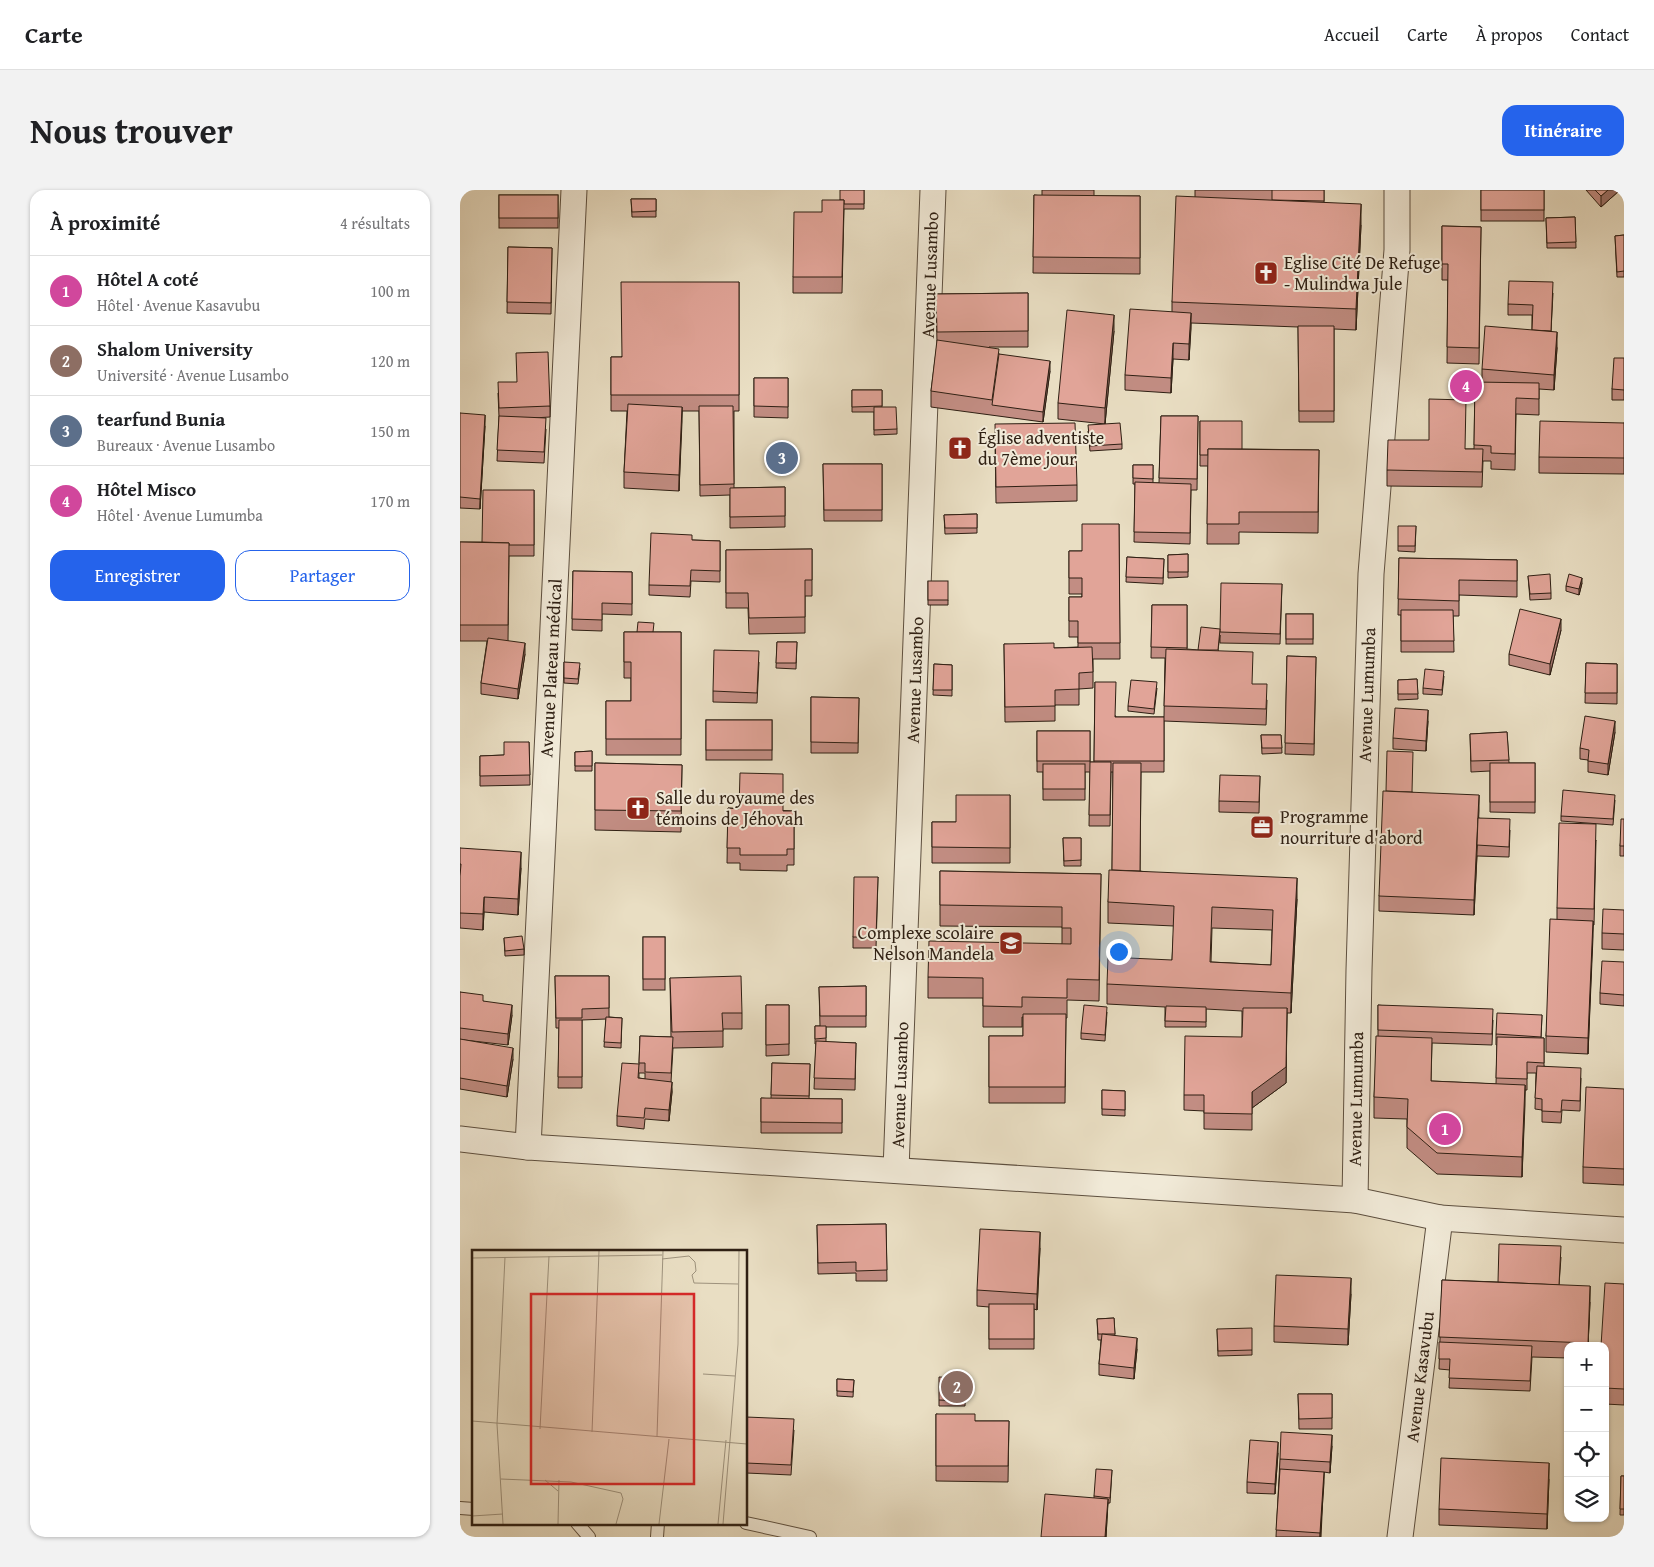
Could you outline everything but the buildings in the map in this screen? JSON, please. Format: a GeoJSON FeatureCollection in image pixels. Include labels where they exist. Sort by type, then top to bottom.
{"type":"FeatureCollection","features":[{"type":"Feature","properties":{"kind":"street","name":"Avenue Plateau médical"},"geometry":{"type":"LineString","coordinates":[[528,1147],[574,190]]}},
{"type":"Feature","properties":{"kind":"street","name":"Avenue Lusambo"},"geometry":{"type":"LineString","coordinates":[[896,1170],[933,190]]}},
{"type":"Feature","properties":{"kind":"street","name":"Avenue Lumumba"},"geometry":{"type":"LineString","coordinates":[[1354,1200],[1359,960],[1371,574],[1397,250],[1397,190]]}},
{"type":"Feature","properties":{"kind":"street"},"geometry":{"type":"LineString","coordinates":[[460,1139],[528,1147],[1354,1200],[1440,1218],[1624,1230]]}},
{"type":"Feature","properties":{"kind":"street","name":"Avenue Kasavubu"},"geometry":{"type":"LineString","coordinates":[[1400,1537],[1440,1218]]}},
{"type":"Feature","properties":{"kind":"lane"},"geometry":{"type":"LineString","coordinates":[[748,1523],[810,1537]]}},
{"type":"Feature","properties":{"kind":"lane"},"geometry":{"type":"LineString","coordinates":[[577,1524],[589,1537]]}},
{"type":"Feature","properties":{"kind":"lane"},"geometry":{"type":"LineString","coordinates":[[657,1537],[658,1524]]}},
{"type":"Feature","properties":{"kind":"place","name":"Eglise Cité De Refuge - Mulindwa Jule"},"geometry":{"type":"Point","coordinates":[1266,273]}},
{"type":"Feature","properties":{"kind":"place","name":"Hôtel Misco"},"geometry":{"type":"Point","coordinates":[1466,386]}},
{"type":"Feature","properties":{"kind":"place","name":"Église adventiste du 7ème jour"},"geometry":{"type":"Point","coordinates":[960,448]}},
{"type":"Feature","properties":{"kind":"place","name":"tearfund Bunia"},"geometry":{"type":"Point","coordinates":[782,458]}},
{"type":"Feature","properties":{"kind":"place","name":"Salle du royaume des témoins de Jéhovah"},"geometry":{"type":"Point","coordinates":[638,808]}},
{"type":"Feature","properties":{"kind":"place","name":"Programme nourriture d'abord"},"geometry":{"type":"Point","coordinates":[1262,827]}},
{"type":"Feature","properties":{"kind":"place","name":"Complexe scolaire Nelson Mandela"},"geometry":{"type":"Point","coordinates":[1011,943]}},
{"type":"Feature","properties":{"kind":"place","name":"Hôtel A coté"},"geometry":{"type":"Point","coordinates":[1445,1129]}},
{"type":"Feature","properties":{"kind":"place","name":"Shalom University"},"geometry":{"type":"Point","coordinates":[957,1387]}}]}
